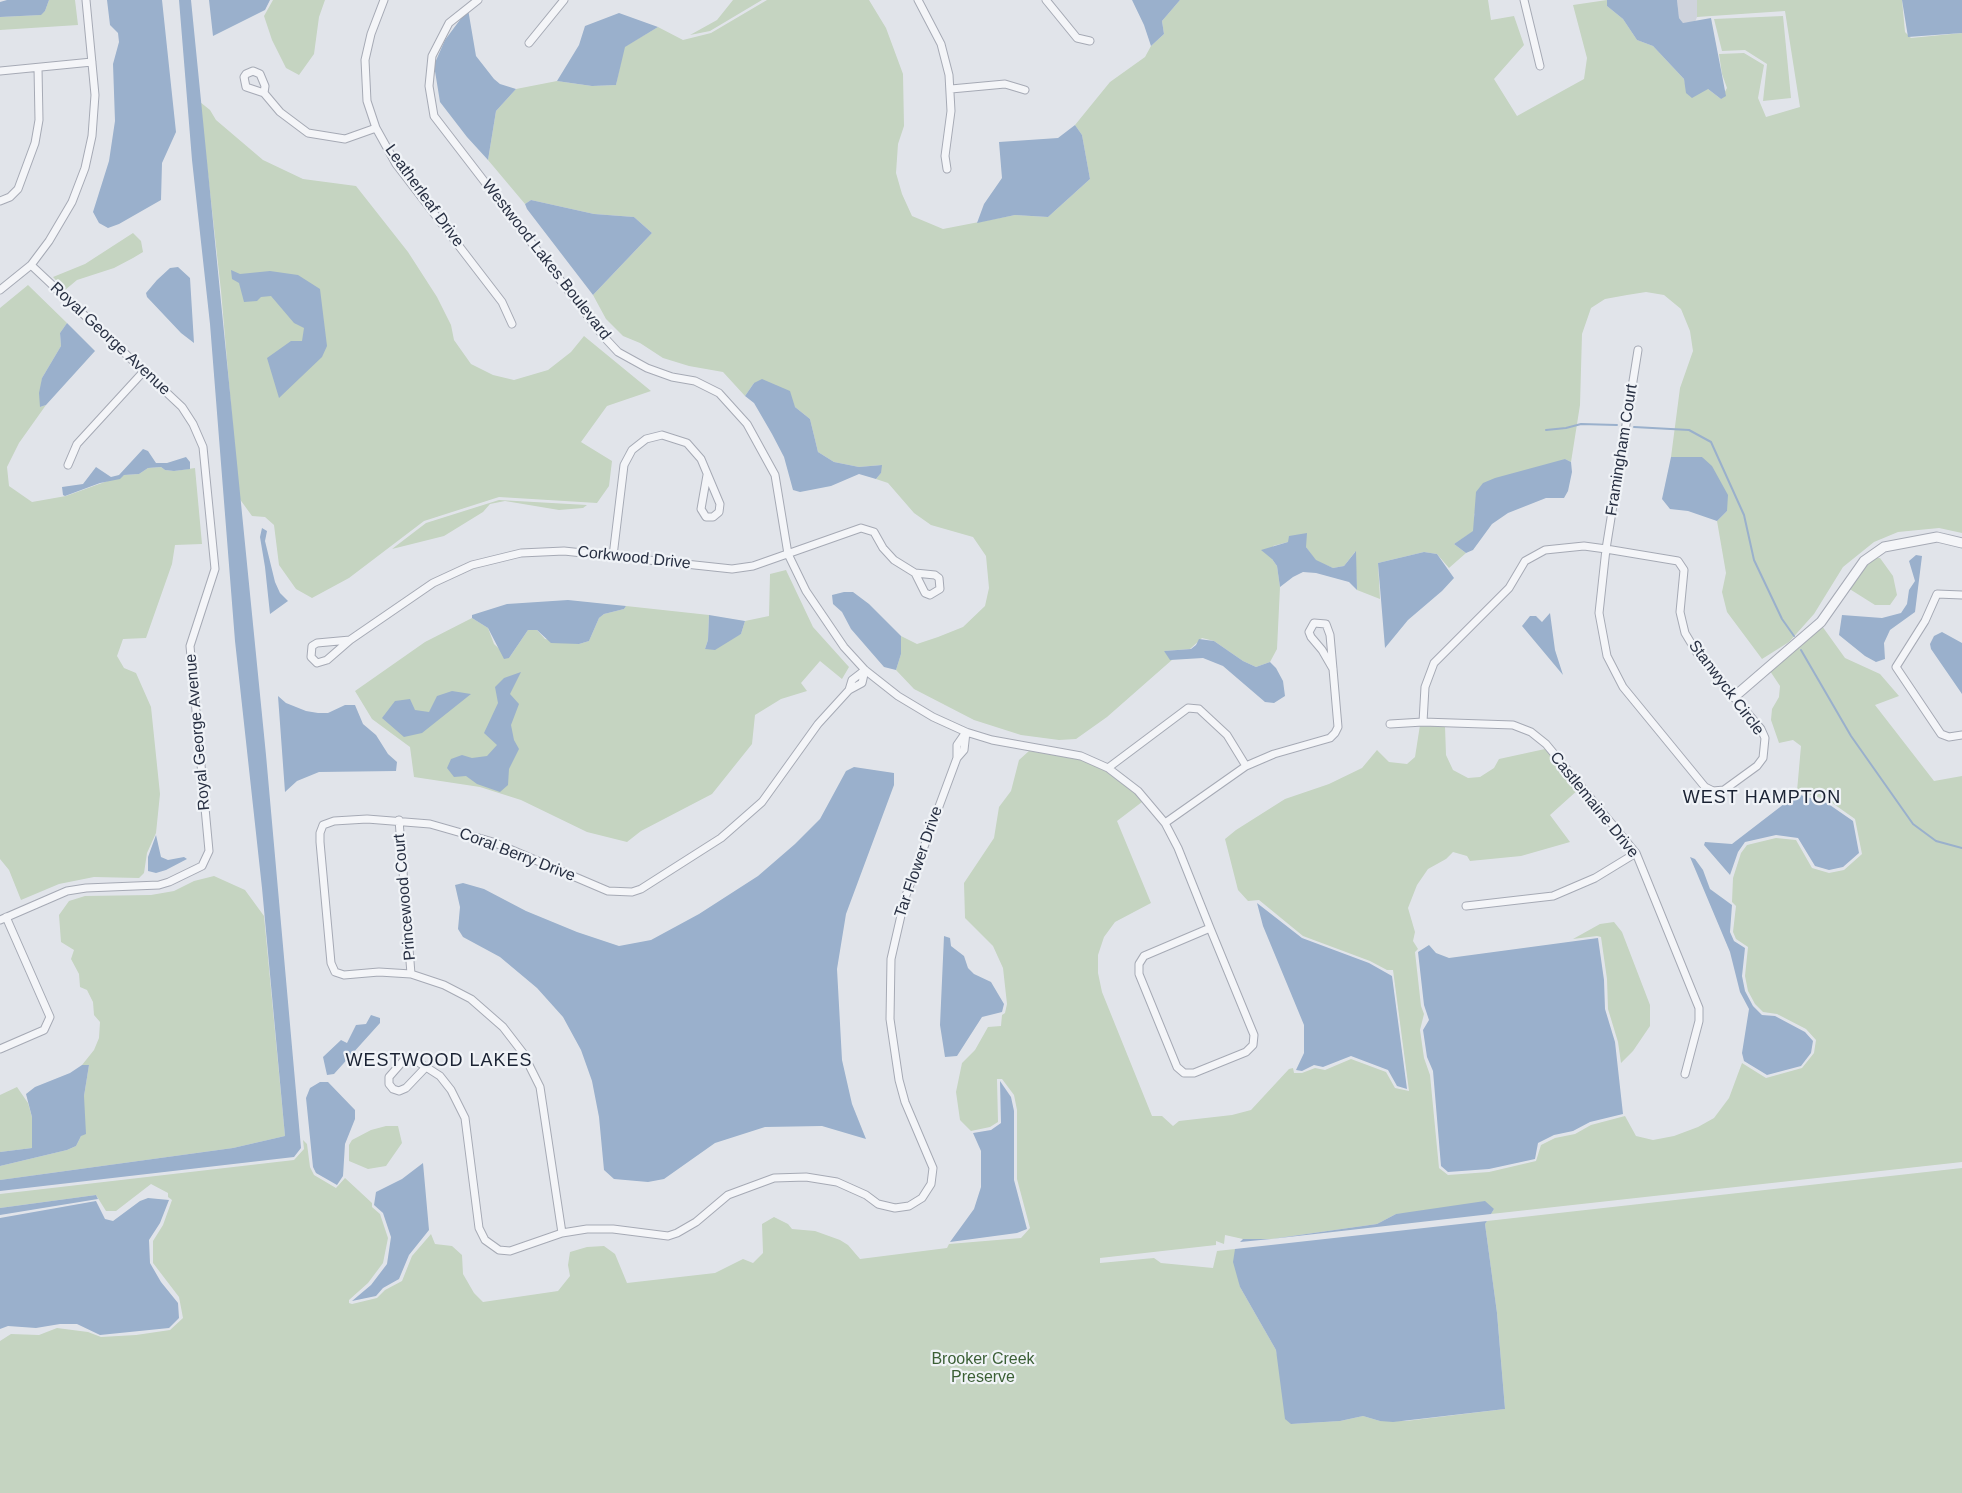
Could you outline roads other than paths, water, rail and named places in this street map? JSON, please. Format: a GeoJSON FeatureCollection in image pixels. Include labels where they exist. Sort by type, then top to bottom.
{"type":"FeatureCollection","features":[{"type":"Feature","properties":{"kind":"street"},"geometry":{"type":"LineString","coordinates":[[0,290],[30,265],[65,218],[86,168],[95,115],[86,0]]}},
{"type":"Feature","properties":{"kind":"street","name":"Leatherleaf Drive"},"geometry":{"type":"LineString","coordinates":[[384,0],[371,34],[365,60],[367,101],[376,128],[396,164],[502,302],[512,324]]}},
{"type":"Feature","properties":{"kind":"street","name":"Westwood Lakes Boulevard"},"geometry":{"type":"LineString","coordinates":[[478,0],[449,23],[432,56],[429,86],[434,116],[604,338],[618,352],[647,368],[672,378],[695,380],[719,393],[747,424],[775,475],[788,554],[824,619],[865,670],[898,696],[933,717],[966,732],[992,740],[1081,756],[1108,768],[1138,791],[1165,824],[1178,848],[1254,1035],[1253,1045],[1246,1052],[1194,1073],[1184,1073],[1177,1067],[1173,1058],[1139,974],[1139,964],[1144,956],[1210,928]]}},
{"type":"Feature","properties":{"kind":"street"},"geometry":{"type":"LineString","coordinates":[[529,43],[564,0]]}},
{"type":"Feature","properties":{"kind":"street"},"geometry":{"type":"LineString","coordinates":[[918,0],[941,44],[951,89],[951,111],[945,156],[947,169]]}},
{"type":"Feature","properties":{"kind":"street"},"geometry":{"type":"LineString","coordinates":[[1046,0],[1077,38],[1090,41]]}},
{"type":"Feature","properties":{"kind":"street"},"geometry":{"type":"LineString","coordinates":[[1524,0],[1540,66]]}},
{"type":"Feature","properties":{"kind":"street"},"geometry":{"type":"LineString","coordinates":[[0,71],[92,62]]}},
{"type":"Feature","properties":{"kind":"street"},"geometry":{"type":"LineString","coordinates":[[0,201],[10,197],[18,189],[35,143],[39,120],[38,68]]}},
{"type":"Feature","properties":{"kind":"street"},"geometry":{"type":"LineString","coordinates":[[951,89],[1005,84],[1025,90]]}},
{"type":"Feature","properties":{"kind":"street"},"geometry":{"type":"LineString","coordinates":[[264,93],[280,112],[308,133],[345,139],[376,128]]}},
{"type":"Feature","properties":{"kind":"street","name":"Royal George Avenue"},"geometry":{"type":"LineString","coordinates":[[0,1049],[44,1030],[50,1017],[3,918],[76,889],[158,885],[169,882],[202,866],[208,856],[190,646],[215,569],[203,447],[193,424],[182,408],[30,265]]}},
{"type":"Feature","properties":{"kind":"street","name":"Framingham Court"},"geometry":{"type":"LineString","coordinates":[[1606,549],[1638,350]]}},
{"type":"Feature","properties":{"kind":"street"},"geometry":{"type":"LineString","coordinates":[[68,465],[77,444],[144,371]]}},
{"type":"Feature","properties":{"kind":"street"},"geometry":{"type":"LineString","coordinates":[[614,556],[624,465],[632,450],[646,439],[662,435],[687,442],[701,459],[720,504],[719,512],[713,517],[706,517],[701,509],[707,475]]}},
{"type":"Feature","properties":{"kind":"street","name":"Corkwood Drive"},"geometry":{"type":"LineString","coordinates":[[350,640],[317,643],[312,646],[311,657],[318,663],[322,662],[433,582],[472,565],[521,552],[564,551],[732,568],[753,566],[861,528],[868,528],[874,532],[883,548],[894,560],[914,573]]}},
{"type":"Feature","properties":{"kind":"street"},"geometry":{"type":"LineString","coordinates":[[1734,697],[1821,622],[1864,561],[1877,552],[1884,548],[1910,541],[1937,537],[1962,542]]}},
{"type":"Feature","properties":{"kind":"street","name":"Stanwyck Circle"},"geometry":{"type":"LineString","coordinates":[[1423,722],[1425,687],[1434,663],[1509,588],[1525,561],[1545,550],[1584,546],[1606,549],[1678,561],[1684,570],[1680,612],[1685,633],[1697,653],[1765,738],[1763,758],[1757,766],[1724,790],[1713,791],[1705,787],[1623,687],[1607,656],[1599,613],[1606,549]]}},
{"type":"Feature","properties":{"kind":"street"},"geometry":{"type":"LineString","coordinates":[[1962,595],[1937,594],[1926,621],[1896,667],[1941,734],[1949,737],[1962,735]]}},
{"type":"Feature","properties":{"kind":"street"},"geometry":{"type":"LineString","coordinates":[[1165,824],[1246,766],[1274,754],[1330,738],[1338,727],[1333,668],[1329,628],[1326,624],[1314,623],[1310,632],[1311,637],[1333,668]]}},
{"type":"Feature","properties":{"kind":"street","name":"Coral Berry Drive"},"geometry":{"type":"LineString","coordinates":[[562,1233],[544,1102],[540,1087],[522,1053],[503,1027],[471,999],[444,985],[411,974],[379,972],[344,976],[335,972],[331,963],[320,842],[320,833],[323,825],[334,821],[367,819],[399,820],[430,824],[494,842],[608,891],[632,892],[641,889],[701,853],[756,808],[780,779],[818,724],[849,690],[862,683],[865,670]]}},
{"type":"Feature","properties":{"kind":"street"},"geometry":{"type":"LineString","coordinates":[[1108,768],[1188,708],[1199,709],[1227,735],[1246,766]]}},
{"type":"Feature","properties":{"kind":"street","name":"Castlemaine Drive"},"geometry":{"type":"LineString","coordinates":[[1390,724],[1423,722],[1513,725],[1530,732],[1546,744],[1636,853],[1699,1008],[1699,1021],[1685,1074]]}},
{"type":"Feature","properties":{"kind":"street","name":"Tar Flower Drive"},"geometry":{"type":"LineString","coordinates":[[426,1067],[406,1088],[399,1091],[393,1089],[389,1084],[389,1077],[403,1061],[416,1061],[426,1067],[440,1076],[451,1090],[465,1118],[479,1228],[485,1240],[499,1250],[510,1251],[562,1233],[587,1229],[668,1236],[696,1222],[728,1195],[774,1178],[806,1177],[837,1182],[866,1195],[878,1204],[895,1208],[909,1206],[922,1198],[931,1184],[933,1168],[905,1102],[899,1080],[890,1019],[892,959],[904,898],[957,758],[964,750],[966,732]]}},
{"type":"Feature","properties":{"kind":"street","name":"Princewood Court"},"geometry":{"type":"LineString","coordinates":[[399,820],[411,974]]}},
{"type":"Feature","properties":{"kind":"street"},"geometry":{"type":"LineString","coordinates":[[1466,906],[1553,896],[1595,878],[1636,853]]}},
{"type":"Feature","properties":{"kind":"water"},"geometry":{"type":"Polygon","coordinates":[[[7,0],[49,0],[45,11],[41,15],[0,17],[0,2],[7,0]]]}},
{"type":"Feature","properties":{"kind":"water"},"geometry":{"type":"Polygon","coordinates":[[[107,0],[162,0],[176,132],[162,163],[161,200],[119,224],[108,228],[99,223],[93,212],[109,161],[115,121],[113,64],[119,42],[118,33],[110,25],[107,0]]]}},
{"type":"Feature","properties":{"kind":"water"},"geometry":{"type":"Polygon","coordinates":[[[179,0],[191,0],[266,755],[301,1148],[294,1157],[0,1191],[0,1180],[233,1148],[285,1136],[262,888],[235,641],[210,324],[192,160],[179,0]]]}},
{"type":"Feature","properties":{"kind":"water"},"geometry":{"type":"Polygon","coordinates":[[[209,0],[270,0],[265,10],[213,36],[209,0]]]}},
{"type":"Feature","properties":{"kind":"water"},"geometry":{"type":"Polygon","coordinates":[[[1132,0],[1180,0],[1162,21],[1164,34],[1151,46],[1144,25],[1132,0]]]}},
{"type":"Feature","properties":{"kind":"water"},"geometry":{"type":"Polygon","coordinates":[[[1607,0],[1677,0],[1679,18],[1683,23],[1711,18],[1726,96],[1721,99],[1708,89],[1692,98],[1686,93],[1684,79],[1653,46],[1637,40],[1623,19],[1607,6],[1607,0]]]}},
{"type":"Feature","properties":{"kind":"water"},"geometry":{"type":"Polygon","coordinates":[[[1902,0],[1962,0],[1962,33],[1908,37],[1902,0]]]}},
{"type":"Feature","properties":{"kind":"water"},"geometry":{"type":"Polygon","coordinates":[[[468,9],[476,56],[500,84],[516,89],[496,111],[488,160],[467,137],[440,102],[434,65],[445,40],[468,9]]]}},
{"type":"Feature","properties":{"kind":"water"},"geometry":{"type":"Polygon","coordinates":[[[619,13],[658,27],[625,47],[616,85],[592,86],[557,81],[579,45],[585,26],[619,13]]]}},
{"type":"Feature","properties":{"kind":"water"},"geometry":{"type":"Polygon","coordinates":[[[1075,125],[1082,135],[1090,179],[1048,217],[1015,215],[977,223],[984,204],[1002,178],[999,142],[1058,138],[1075,125]]]}},
{"type":"Feature","properties":{"kind":"water"},"geometry":{"type":"Polygon","coordinates":[[[531,200],[594,214],[634,217],[652,233],[593,295],[527,209],[525,204],[531,200]]]}},
{"type":"Feature","properties":{"kind":"water"},"geometry":{"type":"Polygon","coordinates":[[[178,267],[190,278],[194,343],[181,333],[147,297],[146,293],[170,268],[178,267]]]}},
{"type":"Feature","properties":{"kind":"water"},"geometry":{"type":"Polygon","coordinates":[[[231,270],[240,274],[270,271],[298,275],[320,289],[327,346],[322,357],[279,398],[267,358],[291,341],[302,341],[304,328],[294,323],[271,296],[261,297],[257,301],[244,302],[239,283],[232,279],[231,270]]]}},
{"type":"Feature","properties":{"kind":"water"},"geometry":{"type":"Polygon","coordinates":[[[67,323],[95,351],[46,405],[40,407],[39,393],[42,378],[61,346],[60,333],[67,323]]]}},
{"type":"Feature","properties":{"kind":"water"},"geometry":{"type":"Polygon","coordinates":[[[762,379],[790,391],[795,407],[810,419],[818,452],[834,462],[859,467],[882,465],[881,473],[876,479],[859,474],[831,486],[800,492],[793,490],[784,457],[754,403],[745,396],[754,383],[762,379]]]}},
{"type":"Feature","properties":{"kind":"water"},"geometry":{"type":"Polygon","coordinates":[[[143,449],[148,451],[156,463],[167,463],[186,457],[190,462],[190,469],[174,471],[165,470],[161,467],[148,468],[139,474],[124,475],[120,479],[100,483],[65,496],[63,495],[62,487],[83,484],[96,467],[111,477],[119,475],[143,449]]]}},
{"type":"Feature","properties":{"kind":"water"},"geometry":{"type":"Polygon","coordinates":[[[1671,457],[1702,457],[1712,466],[1728,495],[1727,511],[1717,521],[1688,511],[1670,509],[1662,499],[1671,457]]]}},
{"type":"Feature","properties":{"kind":"water"},"geometry":{"type":"Polygon","coordinates":[[[1565,459],[1571,462],[1572,472],[1568,491],[1564,498],[1546,498],[1508,513],[1492,524],[1473,550],[1466,553],[1454,544],[1473,531],[1476,492],[1483,483],[1565,459]]]}},
{"type":"Feature","properties":{"kind":"water"},"geometry":{"type":"Polygon","coordinates":[[[262,528],[267,531],[265,541],[275,582],[280,593],[288,601],[270,614],[260,537],[262,528]]]}},
{"type":"Feature","properties":{"kind":"water"},"geometry":{"type":"Polygon","coordinates":[[[1307,533],[1306,547],[1316,560],[1333,568],[1344,566],[1356,551],[1357,590],[1349,582],[1316,573],[1303,572],[1280,587],[1277,566],[1261,550],[1288,542],[1289,536],[1307,533]]]}},
{"type":"Feature","properties":{"kind":"water"},"geometry":{"type":"Polygon","coordinates":[[[1424,552],[1437,554],[1454,578],[1442,591],[1408,620],[1385,648],[1378,563],[1424,552]]]}},
{"type":"Feature","properties":{"kind":"water"},"geometry":{"type":"Polygon","coordinates":[[[1916,555],[1922,556],[1915,612],[1890,630],[1884,643],[1885,659],[1876,662],[1865,656],[1839,635],[1842,615],[1882,618],[1901,613],[1907,604],[1909,590],[1915,581],[1909,561],[1916,555]]]}},
{"type":"Feature","properties":{"kind":"water"},"geometry":{"type":"Polygon","coordinates":[[[853,592],[869,604],[901,636],[901,654],[896,670],[884,667],[851,629],[842,612],[833,604],[832,595],[853,592]]]}},
{"type":"Feature","properties":{"kind":"water"},"geometry":{"type":"Polygon","coordinates":[[[568,600],[626,606],[624,609],[604,614],[599,618],[589,641],[579,644],[551,643],[537,630],[528,630],[509,658],[504,659],[488,628],[472,618],[472,615],[507,604],[568,600]]]}},
{"type":"Feature","properties":{"kind":"water"},"geometry":{"type":"Polygon","coordinates":[[[1550,613],[1555,650],[1563,675],[1522,626],[1530,616],[1536,616],[1542,622],[1550,613]]]}},
{"type":"Feature","properties":{"kind":"water"},"geometry":{"type":"Polygon","coordinates":[[[709,615],[745,621],[741,634],[715,650],[705,649],[708,640],[709,615]]]}},
{"type":"Feature","properties":{"kind":"water"},"geometry":{"type":"Polygon","coordinates":[[[1942,632],[1962,643],[1962,694],[1931,649],[1930,644],[1934,636],[1942,632]]]}},
{"type":"Feature","properties":{"kind":"water"},"geometry":{"type":"Polygon","coordinates":[[[1199,639],[1214,641],[1243,661],[1256,667],[1270,662],[1276,668],[1283,681],[1285,696],[1274,703],[1265,702],[1223,666],[1203,658],[1170,660],[1164,651],[1191,649],[1199,639]]]}},
{"type":"Feature","properties":{"kind":"water"},"geometry":{"type":"Polygon","coordinates":[[[521,672],[510,694],[519,704],[511,725],[514,740],[519,749],[509,769],[508,785],[500,792],[477,784],[466,776],[454,777],[447,768],[451,759],[462,755],[472,758],[487,756],[497,745],[484,733],[498,703],[495,687],[504,678],[521,672]]]}},
{"type":"Feature","properties":{"kind":"water"},"geometry":{"type":"Polygon","coordinates":[[[452,691],[471,694],[422,733],[404,737],[382,718],[395,701],[410,699],[415,710],[429,712],[437,696],[452,691]]]}},
{"type":"Feature","properties":{"kind":"water"},"geometry":{"type":"Polygon","coordinates":[[[278,696],[286,703],[306,711],[318,713],[328,713],[345,705],[355,705],[363,724],[376,735],[388,754],[397,762],[396,771],[319,772],[297,781],[285,792],[278,696]]]}},
{"type":"Feature","properties":{"kind":"water"},"geometry":{"type":"Polygon","coordinates":[[[854,767],[894,773],[894,785],[846,914],[837,969],[842,1060],[852,1104],[866,1139],[822,1126],[765,1127],[715,1143],[664,1179],[648,1182],[614,1179],[604,1170],[599,1117],[592,1081],[581,1050],[563,1017],[537,988],[500,957],[463,937],[458,929],[460,907],[455,885],[463,883],[484,889],[526,911],[577,932],[619,946],[651,940],[699,914],[758,876],[820,819],[846,771],[854,767]]]}},
{"type":"Feature","properties":{"kind":"water"},"geometry":{"type":"Polygon","coordinates":[[[1797,794],[1827,803],[1853,821],[1859,853],[1843,867],[1829,870],[1815,866],[1798,838],[1776,835],[1745,842],[1738,852],[1730,875],[1704,845],[1705,842],[1732,844],[1797,794]]]}},
{"type":"Feature","properties":{"kind":"water"},"geometry":{"type":"Polygon","coordinates":[[[156,835],[161,857],[168,860],[184,857],[187,859],[166,870],[156,873],[148,871],[148,857],[156,835]]]}},
{"type":"Feature","properties":{"kind":"water"},"geometry":{"type":"Polygon","coordinates":[[[1690,857],[1695,859],[1703,870],[1710,889],[1732,905],[1730,932],[1734,941],[1745,948],[1742,976],[1745,991],[1753,1006],[1762,1015],[1775,1016],[1805,1032],[1813,1041],[1811,1053],[1801,1066],[1767,1075],[1744,1061],[1742,1053],[1749,1009],[1740,992],[1730,952],[1690,857]]]}},
{"type":"Feature","properties":{"kind":"water"},"geometry":{"type":"Polygon","coordinates":[[[1257,903],[1302,938],[1369,963],[1392,976],[1407,1089],[1397,1086],[1388,1070],[1351,1056],[1323,1067],[1314,1065],[1302,1071],[1296,1070],[1304,1053],[1304,1025],[1263,926],[1257,903]]]}},
{"type":"Feature","properties":{"kind":"water"},"geometry":{"type":"Polygon","coordinates":[[[944,936],[950,938],[951,946],[964,956],[968,968],[974,974],[991,982],[1004,1004],[1002,1012],[982,1017],[957,1056],[945,1057],[940,1025],[944,936]]]}},
{"type":"Feature","properties":{"kind":"water"},"geometry":{"type":"Polygon","coordinates":[[[1598,938],[1604,980],[1605,1009],[1615,1042],[1623,1114],[1590,1122],[1573,1131],[1554,1135],[1538,1143],[1535,1159],[1489,1169],[1448,1172],[1441,1166],[1433,1071],[1427,1057],[1423,1030],[1429,1020],[1424,1005],[1418,952],[1429,945],[1436,953],[1449,958],[1598,938]]]}},
{"type":"Feature","properties":{"kind":"water"},"geometry":{"type":"Polygon","coordinates":[[[371,1015],[380,1018],[380,1023],[334,1074],[327,1075],[323,1057],[341,1040],[347,1043],[356,1025],[366,1024],[371,1015]]]}},
{"type":"Feature","properties":{"kind":"water"},"geometry":{"type":"Polygon","coordinates":[[[82,1065],[89,1065],[84,1096],[86,1134],[81,1136],[76,1146],[67,1150],[0,1166],[0,1152],[32,1148],[32,1117],[26,1094],[35,1087],[70,1073],[82,1065]]]}},
{"type":"Feature","properties":{"kind":"water"},"geometry":{"type":"Polygon","coordinates":[[[1000,1081],[1011,1097],[1014,1111],[1014,1180],[1027,1229],[1017,1233],[950,1242],[974,1209],[981,1187],[981,1151],[973,1133],[991,1130],[1001,1123],[1000,1081]]]}},
{"type":"Feature","properties":{"kind":"water"},"geometry":{"type":"Polygon","coordinates":[[[320,1082],[328,1082],[355,1110],[355,1119],[345,1144],[343,1176],[337,1185],[316,1173],[313,1167],[306,1098],[310,1088],[320,1082]]]}},
{"type":"Feature","properties":{"kind":"water"},"geometry":{"type":"Polygon","coordinates":[[[423,1163],[429,1230],[409,1255],[399,1279],[383,1288],[376,1296],[352,1301],[371,1285],[387,1264],[391,1237],[383,1213],[374,1205],[376,1192],[402,1179],[423,1163]]]}},
{"type":"Feature","properties":{"kind":"water"},"geometry":{"type":"Polygon","coordinates":[[[96,1195],[98,1199],[0,1215],[0,1208],[96,1195]]]}},
{"type":"Feature","properties":{"kind":"water"},"geometry":{"type":"Polygon","coordinates":[[[148,1198],[169,1200],[160,1223],[149,1240],[150,1263],[161,1282],[178,1303],[179,1318],[169,1328],[100,1335],[77,1324],[60,1324],[36,1328],[8,1326],[0,1329],[0,1218],[96,1201],[105,1219],[113,1221],[140,1201],[148,1198]]]}},
{"type":"Feature","properties":{"kind":"water"},"geometry":{"type":"Polygon","coordinates":[[[1485,1201],[1494,1209],[1491,1214],[1271,1239],[1377,1224],[1396,1214],[1485,1201]]]}},
{"type":"Feature","properties":{"kind":"water"},"geometry":{"type":"Polygon","coordinates":[[[1487,1221],[1485,1224],[1497,1313],[1505,1409],[1393,1422],[1380,1421],[1363,1416],[1340,1421],[1291,1424],[1285,1419],[1276,1350],[1240,1287],[1233,1262],[1235,1249],[1487,1221]]]}},
{"type":"Feature","properties":{"kind":"water"},"geometry":{"type":"Polygon","coordinates":[[[1243,1239],[1271,1239],[1240,1242],[1243,1239]]]}},
{"type":"Feature","properties":{"kind":"waterway"},"geometry":{"type":"LineString","coordinates":[[1546,430],[1581,424],[1617,425]]}},
{"type":"Feature","properties":{"kind":"waterway"},"geometry":{"type":"LineString","coordinates":[[1634,427],[1689,430],[1711,442],[1744,515],[1754,560],[1782,619],[1794,636]]}},
{"type":"Feature","properties":{"kind":"waterway"},"geometry":{"type":"LineString","coordinates":[[1801,650],[1851,736],[1913,824],[1936,841],[1962,848]]}},
{"type":"Feature","properties":{"kind":"district","name":"WEST HAMPTON"},"geometry":{"type":"Point","coordinates":[1762,798]}},
{"type":"Feature","properties":{"kind":"district","name":"WESTWOOD LAKES"},"geometry":{"type":"Point","coordinates":[439,1061]}},
{"type":"Feature","properties":{"kind":"park label","name":"Brooker Creek Preserve"},"geometry":{"type":"Point","coordinates":[983,1369]}}]}
